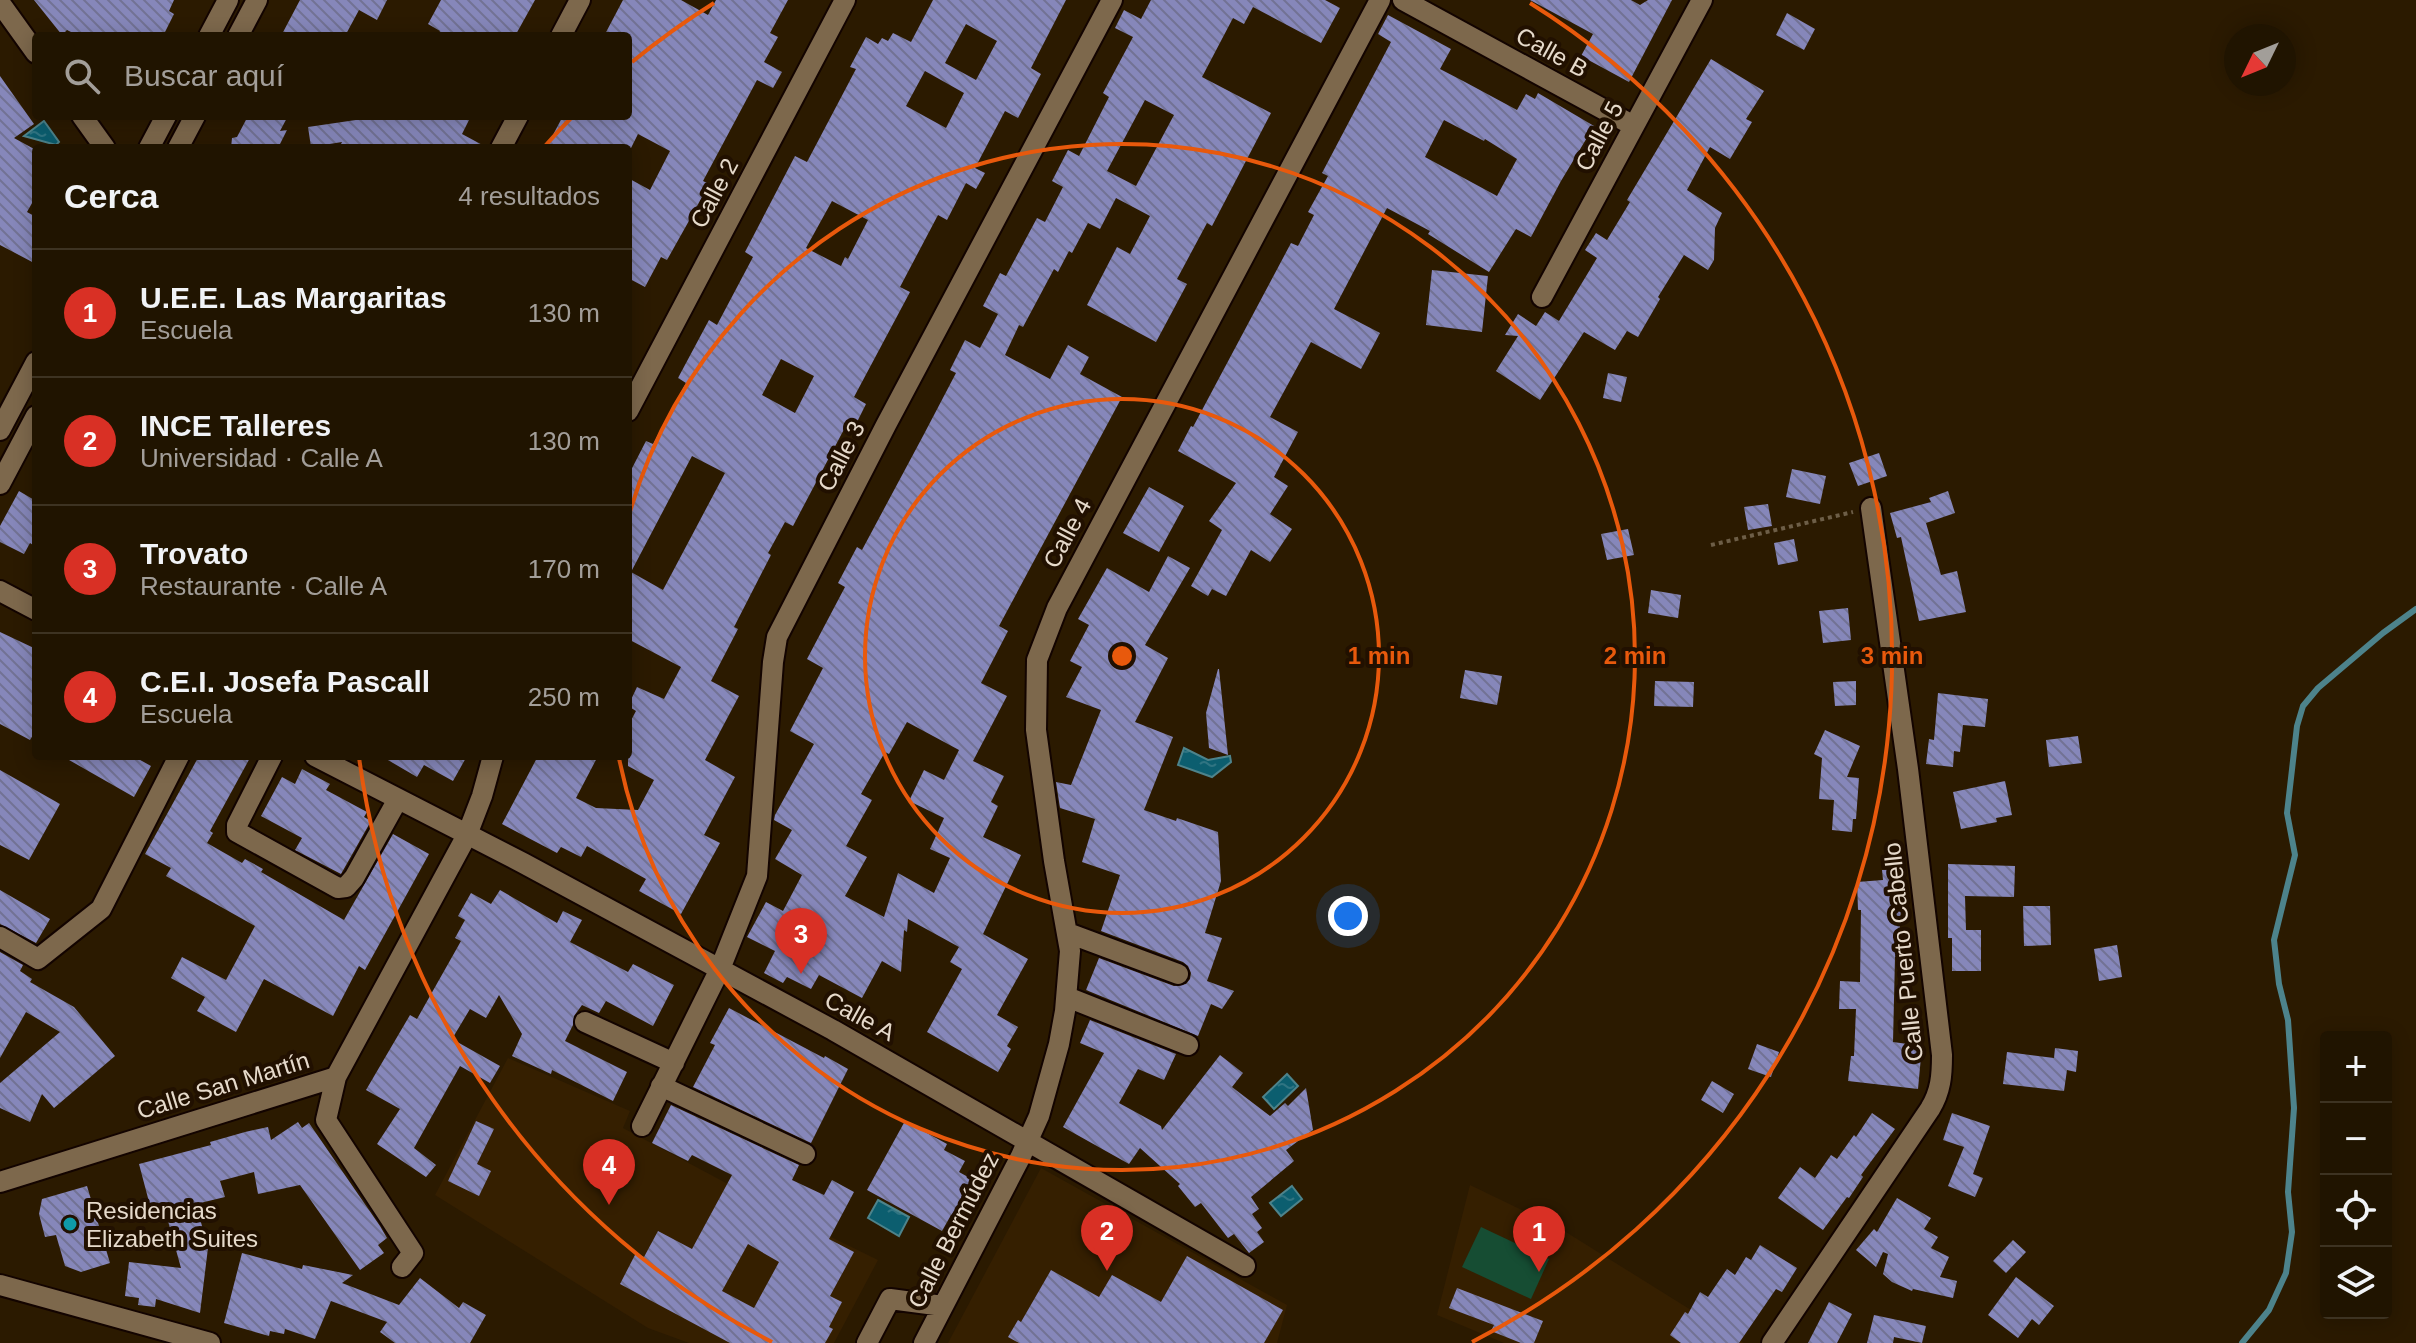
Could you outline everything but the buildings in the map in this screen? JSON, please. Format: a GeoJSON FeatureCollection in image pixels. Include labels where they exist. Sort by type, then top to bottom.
{"type":"FeatureCollection","features":[{"type":"Feature","properties":{"kind":"street"},"geometry":{"type":"LineString","coordinates":[[211,32],[228,0]]}},
{"type":"Feature","properties":{"kind":"street"},"geometry":{"type":"LineString","coordinates":[[240,32],[257,0]]}},
{"type":"Feature","properties":{"kind":"street"},"geometry":{"type":"LineString","coordinates":[[563,32],[580,0]]}},
{"type":"Feature","properties":{"kind":"street","name":"Calle 2"},"geometry":{"type":"LineString","coordinates":[[632,403],[845,0]]}},
{"type":"Feature","properties":{"kind":"street","name":"Calle 3"},"geometry":{"type":"LineString","coordinates":[[642,1126],[720,969],[757,876],[777,637],[1112,0]]}},
{"type":"Feature","properties":{"kind":"street","name":"Calle 4"},"geometry":{"type":"LineString","coordinates":[[1027,1141],[1044,1100],[1059,1044],[1070,961],[1036,730],[1036,673],[1041,646],[1071,581],[1380,0]]}},
{"type":"Feature","properties":{"kind":"street","name":"Calle B"},"geometry":{"type":"LineString","coordinates":[[1403,0],[1634,126]]}},
{"type":"Feature","properties":{"kind":"street","name":"Calle 5"},"geometry":{"type":"LineString","coordinates":[[1542,297],[1702,0]]}},
{"type":"Feature","properties":{"kind":"street"},"geometry":{"type":"LineString","coordinates":[[0,3],[32,47]]}},
{"type":"Feature","properties":{"kind":"street"},"geometry":{"type":"LineString","coordinates":[[85,120],[102,144]]}},
{"type":"Feature","properties":{"kind":"street"},"geometry":{"type":"LineString","coordinates":[[151,144],[164,120]]}},
{"type":"Feature","properties":{"kind":"street"},"geometry":{"type":"LineString","coordinates":[[180,144],[193,120]]}},
{"type":"Feature","properties":{"kind":"street"},"geometry":{"type":"LineString","coordinates":[[503,144],[516,120]]}},
{"type":"Feature","properties":{"kind":"street"},"geometry":{"type":"LineString","coordinates":[[0,430],[32,370]]}},
{"type":"Feature","properties":{"kind":"street"},"geometry":{"type":"LineString","coordinates":[[1,384],[19,394]]}},
{"type":"Feature","properties":{"kind":"street"},"geometry":{"type":"LineString","coordinates":[[0,484],[32,424]]}},
{"type":"Feature","properties":{"kind":"street","name":"Calle Puerto Cabello"},"geometry":{"type":"LineString","coordinates":[[1772,1343],[1930,1109],[1942,1078],[1942,1055],[1908,769],[1871,508]]}},
{"type":"Feature","properties":{"kind":"street"},"geometry":{"type":"LineString","coordinates":[[0,591],[32,608]]}},
{"type":"Feature","properties":{"kind":"street"},"geometry":{"type":"LineString","coordinates":[[0,937],[38,959],[101,909],[177,760]]}},
{"type":"Feature","properties":{"kind":"street"},"geometry":{"type":"LineString","coordinates":[[270,760],[237,825],[237,832],[338,888],[346,887],[354,878],[398,799]]}},
{"type":"Feature","properties":{"kind":"street","name":"Calle A"},"geometry":{"type":"LineString","coordinates":[[323,760],[833,1030],[1245,1266]]}},
{"type":"Feature","properties":{"kind":"street"},"geometry":{"type":"LineString","coordinates":[[467,835],[492,760]]}},
{"type":"Feature","properties":{"kind":"street","name":"Calle San Martín"},"geometry":{"type":"LineString","coordinates":[[0,1182],[336,1077],[467,835]]}},
{"type":"Feature","properties":{"kind":"street"},"geometry":{"type":"LineString","coordinates":[[1068,933],[1178,974]]}},
{"type":"Feature","properties":{"kind":"street"},"geometry":{"type":"LineString","coordinates":[[1067,997],[1188,1045]]}},
{"type":"Feature","properties":{"kind":"street"},"geometry":{"type":"LineString","coordinates":[[585,1022],[674,1063]]}},
{"type":"Feature","properties":{"kind":"street"},"geometry":{"type":"LineString","coordinates":[[336,1077],[326,1120],[413,1253],[402,1267]]}},
{"type":"Feature","properties":{"kind":"street"},"geometry":{"type":"LineString","coordinates":[[661,1086],[805,1154]]}},
{"type":"Feature","properties":{"kind":"street","name":"Calle Bermúdez"},"geometry":{"type":"LineString","coordinates":[[924,1343],[1027,1141]]}},
{"type":"Feature","properties":{"kind":"street"},"geometry":{"type":"LineString","coordinates":[[1,1290],[210,1343]]}},
{"type":"Feature","properties":{"kind":"street"},"geometry":{"type":"LineString","coordinates":[[867,1343],[890,1299],[943,1306]]}},
{"type":"Feature","properties":{"kind":"path"},"geometry":{"type":"LineString","coordinates":[[1711,545],[1871,508]]}},
{"type":"Feature","properties":{"kind":"shaded area"},"geometry":{"type":"Polygon","coordinates":[[[508,1058],[630,1111],[623,1128],[878,1260],[834,1343],[689,1343],[648,1328],[435,1195],[508,1058]]]}},
{"type":"Feature","properties":{"kind":"shaded area"},"geometry":{"type":"Polygon","coordinates":[[[1041,1168],[1287,1305],[1277,1343],[948,1343],[1041,1168]]]}},
{"type":"Feature","properties":{"kind":"shaded area"},"geometry":{"type":"Polygon","coordinates":[[[1470,1185],[1561,1229],[1744,1343],[1504,1343],[1437,1315],[1470,1185]]]}},
{"type":"Feature","properties":{"kind":"green space"},"geometry":{"type":"Polygon","coordinates":[[[1481,1227],[1549,1259],[1531,1299],[1462,1267],[1481,1227]]]}},
{"type":"Feature","properties":{"kind":"water"},"geometry":{"type":"Polygon","coordinates":[[[44,121],[59,142],[52,144],[24,136],[44,121]]]}},
{"type":"Feature","properties":{"kind":"water"},"geometry":{"type":"Polygon","coordinates":[[[1184,748],[1208,760],[1230,756],[1231,762],[1212,777],[1178,765],[1184,748]]]}},
{"type":"Feature","properties":{"kind":"water"},"geometry":{"type":"Polygon","coordinates":[[[1287,1074],[1298,1086],[1274,1109],[1263,1097],[1287,1074]]]}},
{"type":"Feature","properties":{"kind":"water"},"geometry":{"type":"Polygon","coordinates":[[[1292,1186],[1302,1199],[1281,1216],[1270,1203],[1292,1186]]]}},
{"type":"Feature","properties":{"kind":"water"},"geometry":{"type":"Polygon","coordinates":[[[878,1200],[909,1217],[899,1236],[868,1218],[878,1200]]]}},
{"type":"Feature","properties":{"kind":"waterway"},"geometry":{"type":"LineString","coordinates":[[2242,1343],[2269,1310],[2286,1273],[2292,1232],[2288,1192],[2294,1108],[2288,1020],[2279,984],[2274,940],[2295,855],[2287,813],[2297,726],[2303,706],[2318,688],[2416,609]]}},
{"type":"Feature","properties":{"kind":"place","name":"Trovato"},"geometry":{"type":"Point","coordinates":[801,974]}},
{"type":"Feature","properties":{"kind":"place","name":"C.E.I. Josefa Pascall"},"geometry":{"type":"Point","coordinates":[609,1205]}},
{"type":"Feature","properties":{"kind":"place","name":"Residencias Elizabeth Suites"},"geometry":{"type":"Point","coordinates":[70,1224]}},
{"type":"Feature","properties":{"kind":"place","name":"INCE Talleres"},"geometry":{"type":"Point","coordinates":[1107,1271]}},
{"type":"Feature","properties":{"kind":"place","name":"U.E.E. Las Margaritas"},"geometry":{"type":"Point","coordinates":[1539,1272]}}]}
